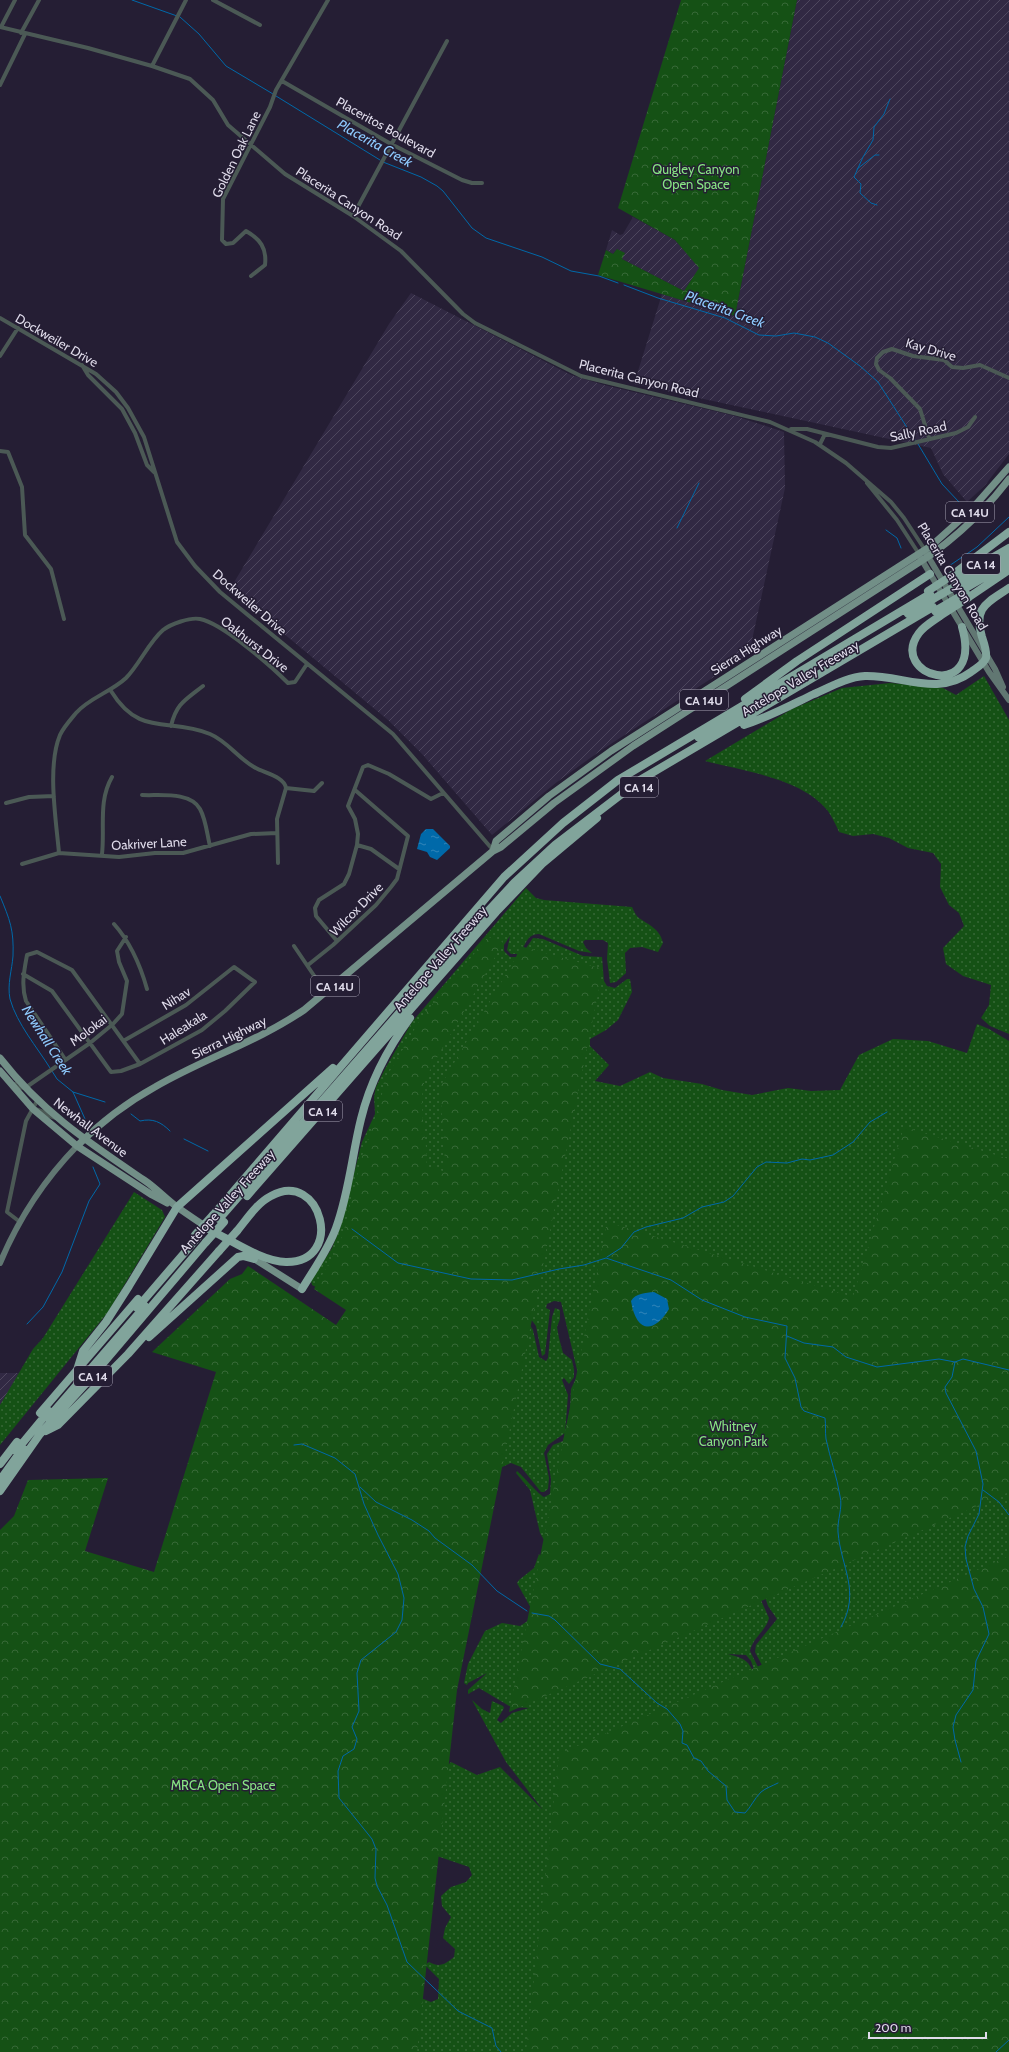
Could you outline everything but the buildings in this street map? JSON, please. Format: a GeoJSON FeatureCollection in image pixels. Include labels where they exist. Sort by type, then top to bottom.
{"type":"FeatureCollection","features":[{"type":"Feature","properties":{"kind":"highway"},"geometry":{"type":"LineString","coordinates":[[960,587],[1009,532]]}},
{"type":"Feature","properties":{"kind":"highway","name":"Antelope Valley Freeway"},"geometry":{"type":"LineString","coordinates":[[0,1491],[40,1434],[89,1380],[200,1239],[358,1045],[512,882],[630,792],[744,724],[960,587],[1009,548]]}},
{"type":"Feature","properties":{"kind":"highway"},"geometry":{"type":"LineString","coordinates":[[542,860],[572,830],[640,780],[960,587],[1009,555]]}},
{"type":"Feature","properties":{"kind":"highway"},"geometry":{"type":"LineString","coordinates":[[960,587],[1009,563]]}},
{"type":"Feature","properties":{"kind":"highway","name":"Antelope Valley Freeway"},"geometry":{"type":"LineString","coordinates":[[960,587],[1009,569]]}},
{"type":"Feature","properties":{"kind":"highway"},"geometry":{"type":"LineString","coordinates":[[738,708],[747,696],[797,661],[930,574]]}},
{"type":"Feature","properties":{"kind":"highway"},"geometry":{"type":"LineString","coordinates":[[744,724],[762,719],[852,678],[875,676],[930,684],[947,684],[960,680],[983,663],[986,654],[979,627],[979,615],[986,604],[1009,588]]}},
{"type":"Feature","properties":{"kind":"highway","name":"Antelope Valley Freeway"},"geometry":{"type":"LineString","coordinates":[[0,1464],[77,1370],[420,1000],[543,843],[580,809],[618,780],[920,600],[933,603]]}},
{"type":"Feature","properties":{"kind":"highway"},"geometry":{"type":"LineString","coordinates":[[933,603],[922,629],[914,643],[916,660],[922,670],[926,673],[940,676],[953,673],[958,668],[966,651],[962,627]]}},
{"type":"Feature","properties":{"kind":"highway"},"geometry":{"type":"LineString","coordinates":[[543,843],[602,798],[647,767],[933,603]]}},
{"type":"Feature","properties":{"kind":"highway"},"geometry":{"type":"LineString","coordinates":[[218,1218],[512,882]]}},
{"type":"Feature","properties":{"kind":"highway"},"geometry":{"type":"LineString","coordinates":[[302,1289],[322,1258],[337,1226],[361,1119],[372,1087],[390,1048],[416,1010],[420,1000]]}},
{"type":"Feature","properties":{"kind":"highway"},"geometry":{"type":"LineString","coordinates":[[77,1370],[83,1351],[106,1322],[177,1207],[358,1045]]}},
{"type":"Feature","properties":{"kind":"highway"},"geometry":{"type":"LineString","coordinates":[[40,1434],[58,1425],[128,1354],[219,1251],[237,1231],[264,1200],[280,1192],[299,1194],[310,1200],[318,1210],[321,1222],[321,1234],[316,1246],[308,1255],[291,1262],[278,1261],[265,1257],[210,1230]]}},
{"type":"Feature","properties":{"kind":"highway"},"geometry":{"type":"LineString","coordinates":[[0,1473],[40,1421],[200,1239]]}},
{"type":"Feature","properties":{"kind":"highway"},"geometry":{"type":"LineString","coordinates":[[0,1480],[31,1438],[200,1239]]}},
{"type":"Feature","properties":{"kind":"highway"},"geometry":{"type":"LineString","coordinates":[[128,1354],[238,1258],[243,1256],[254,1259]]}},
{"type":"Feature","properties":{"kind":"main road","name":"Sierra Highway"},"geometry":{"type":"LineString","coordinates":[[493,851],[496,841],[541,804],[611,751],[923,555],[970,511],[1009,467]]}},
{"type":"Feature","properties":{"kind":"main road","name":"Sierra Highway"},"geometry":{"type":"LineString","coordinates":[[0,1263],[20,1222],[56,1169],[77,1146],[111,1116],[154,1088],[274,1029],[304,1010],[493,851],[501,847],[554,803],[633,746],[968,525],[992,501],[1009,479]]}},
{"type":"Feature","properties":{"kind":"main road","name":"Placerita Canyon Road"},"geometry":{"type":"LineString","coordinates":[[923,555],[930,574],[983,663],[1009,700]]}},
{"type":"Feature","properties":{"kind":"main road","name":"Placerita Canyon Road"},"geometry":{"type":"LineString","coordinates":[[923,555],[986,654],[1009,700]]}},
{"type":"Feature","properties":{"kind":"main road","name":"Newhall Avenue"},"geometry":{"type":"LineString","coordinates":[[0,1058],[37,1101],[84,1140],[146,1181],[177,1207],[210,1230],[302,1289]]}},
{"type":"Feature","properties":{"kind":"main road","name":"Newhall Avenue"},"geometry":{"type":"LineString","coordinates":[[0,1071],[34,1109],[77,1146],[152,1195],[177,1207]]}},
{"type":"Feature","properties":{"kind":"street"},"geometry":{"type":"LineString","coordinates":[[1,27],[15,0]]}},
{"type":"Feature","properties":{"kind":"street"},"geometry":{"type":"LineString","coordinates":[[0,85],[39,0]]}},
{"type":"Feature","properties":{"kind":"street"},"geometry":{"type":"LineString","coordinates":[[152,66],[186,0]]}},
{"type":"Feature","properties":{"kind":"street"},"geometry":{"type":"LineString","coordinates":[[213,0],[260,25]]}},
{"type":"Feature","properties":{"kind":"street","name":"Golden Oak Lane"},"geometry":{"type":"LineString","coordinates":[[251,276],[265,265],[265,254],[261,242],[246,231],[234,243],[226,244],[222,240],[223,199],[282,81],[328,0]]}},
{"type":"Feature","properties":{"kind":"street","name":"Placerita Canyon Road"},"geometry":{"type":"LineString","coordinates":[[1,27],[152,66],[190,79],[213,100],[228,125],[250,144],[285,174],[353,216],[408,256],[463,314],[488,330],[568,371],[622,386],[752,417],[789,429],[820,444],[862,476],[896,508],[923,555]]}},
{"type":"Feature","properties":{"kind":"street"},"geometry":{"type":"LineString","coordinates":[[353,216],[447,41]]}},
{"type":"Feature","properties":{"kind":"street","name":"Placeritos Boulevard"},"geometry":{"type":"LineString","coordinates":[[282,81],[391,144],[462,180],[482,184]]}},
{"type":"Feature","properties":{"kind":"street","name":"Dockweiler Drive"},"geometry":{"type":"LineString","coordinates":[[0,318],[81,365],[107,383],[128,408],[144,437],[177,542],[195,566],[220,592],[393,734],[493,851]]}},
{"type":"Feature","properties":{"kind":"street"},"geometry":{"type":"LineString","coordinates":[[0,356],[18,328]]}},
{"type":"Feature","properties":{"kind":"street","name":"Kay Drive"},"geometry":{"type":"LineString","coordinates":[[929,438],[920,409],[890,378],[878,370],[876,364],[877,358],[883,352],[892,349],[913,356],[944,360],[952,367],[963,368],[980,365],[1009,378]]}},
{"type":"Feature","properties":{"kind":"street"},"geometry":{"type":"LineString","coordinates":[[81,365],[88,375],[122,409],[135,433],[147,465],[154,472]]}},
{"type":"Feature","properties":{"kind":"street","name":"Sally Road"},"geometry":{"type":"LineString","coordinates":[[789,429],[807,430],[886,448],[956,433],[968,427],[975,417]]}},
{"type":"Feature","properties":{"kind":"street"},"geometry":{"type":"LineString","coordinates":[[820,444],[825,434]]}},
{"type":"Feature","properties":{"kind":"street"},"geometry":{"type":"LineString","coordinates":[[0,451],[8,452],[22,487],[24,535],[50,569],[64,619]]}},
{"type":"Feature","properties":{"kind":"street","name":"Placerita Canyon Road"},"geometry":{"type":"LineString","coordinates":[[862,476],[923,555]]}},
{"type":"Feature","properties":{"kind":"street","name":"Oakhurst Drive"},"geometry":{"type":"LineString","coordinates":[[59,852],[54,796],[54,763],[60,735],[77,712],[100,696],[111,691],[126,677],[163,630],[179,622],[198,618],[216,624],[288,682],[295,682],[307,664]]}},
{"type":"Feature","properties":{"kind":"street"},"geometry":{"type":"LineString","coordinates":[[171,726],[175,711],[185,700],[203,686]]}},
{"type":"Feature","properties":{"kind":"street"},"geometry":{"type":"LineString","coordinates":[[111,691],[117,701],[130,715],[148,724],[190,728],[211,734],[254,767],[282,781],[286,788],[279,808],[277,833],[279,846],[278,863]]}},
{"type":"Feature","properties":{"kind":"street"},"geometry":{"type":"LineString","coordinates":[[337,941],[316,916],[315,908],[319,900],[346,881],[358,845],[356,822],[348,808],[363,767],[368,765],[407,783],[432,799],[443,792]]}},
{"type":"Feature","properties":{"kind":"street"},"geometry":{"type":"LineString","coordinates":[[102,854],[104,800],[112,777]]}},
{"type":"Feature","properties":{"kind":"street"},"geometry":{"type":"LineString","coordinates":[[286,788],[314,791],[319,788],[322,783]]}},
{"type":"Feature","properties":{"kind":"street","name":"Wilcox Drive"},"geometry":{"type":"LineString","coordinates":[[308,966],[376,905],[397,879],[408,836],[355,790]]}},
{"type":"Feature","properties":{"kind":"street"},"geometry":{"type":"LineString","coordinates":[[142,795],[180,797],[194,802],[202,814],[210,846]]}},
{"type":"Feature","properties":{"kind":"street"},"geometry":{"type":"LineString","coordinates":[[6,803],[29,797],[54,796]]}},
{"type":"Feature","properties":{"kind":"street","name":"Oakriver Lane"},"geometry":{"type":"LineString","coordinates":[[22,864],[59,852],[102,854],[119,857],[155,853],[183,853],[251,834],[277,833]]}},
{"type":"Feature","properties":{"kind":"street"},"geometry":{"type":"LineString","coordinates":[[358,845],[371,849],[399,869]]}},
{"type":"Feature","properties":{"kind":"street"},"geometry":{"type":"LineString","coordinates":[[114,924],[126,937],[140,967],[147,988]]}},
{"type":"Feature","properties":{"kind":"street","name":"Molokai"},"geometry":{"type":"LineString","coordinates":[[25,1088],[90,1043],[113,1024],[122,1014],[127,981],[119,962],[117,951],[126,937]]}},
{"type":"Feature","properties":{"kind":"street"},"geometry":{"type":"LineString","coordinates":[[294,946],[315,977]]}},
{"type":"Feature","properties":{"kind":"street"},"geometry":{"type":"LineString","coordinates":[[65,1059],[26,1001],[23,993],[23,974],[27,955],[37,952],[72,970],[125,1040],[140,1064]]}},
{"type":"Feature","properties":{"kind":"street","name":"Nihav"},"geometry":{"type":"LineString","coordinates":[[125,1040],[186,1005],[234,967],[255,982]]}},
{"type":"Feature","properties":{"kind":"street"},"geometry":{"type":"LineString","coordinates":[[23,974],[52,991],[90,1043]]}},
{"type":"Feature","properties":{"kind":"street","name":"Haleakala"},"geometry":{"type":"LineString","coordinates":[[90,1043],[111,1072],[121,1071],[140,1064],[202,1030],[225,1011],[255,982]]}},
{"type":"Feature","properties":{"kind":"street"},"geometry":{"type":"LineString","coordinates":[[0,1066],[17,1086],[25,1088]]}},
{"type":"Feature","properties":{"kind":"street"},"geometry":{"type":"LineString","coordinates":[[20,1222],[7,1212],[26,1121],[34,1109],[37,1101]]}},
{"type":"Feature","properties":{"kind":"street"},"geometry":{"type":"LineString","coordinates":[[34,1109],[40,1110],[48,1117],[56,1118]]}},
{"type":"Feature","properties":{"kind":"shaded area"},"geometry":{"type":"Polygon","coordinates":[[[797,0],[1009,0],[1009,454],[986,484],[967,502],[943,474],[931,448],[634,384],[662,294],[735,316],[797,0]]]}},
{"type":"Feature","properties":{"kind":"shaded area"},"geometry":{"type":"Polygon","coordinates":[[[633,217],[675,240],[700,268],[684,291],[622,259],[617,249],[613,254],[606,250],[612,230],[620,235],[623,234],[633,217]]]}},
{"type":"Feature","properties":{"kind":"shaded area"},"geometry":{"type":"Polygon","coordinates":[[[411,293],[571,375],[604,385],[735,416],[784,432],[785,488],[749,654],[600,751],[557,782],[492,835],[422,754],[388,720],[230,589],[389,324],[411,293]]]}},
{"type":"Feature","properties":{"kind":"shaded area"},"geometry":{"type":"Polygon","coordinates":[[[0,1373],[19,1373],[0,1406],[0,1373]]]}},
{"type":"Feature","properties":{"kind":"green space","name":"Quigley Canyon Open Space"},"geometry":{"type":"Polygon","coordinates":[[[681,0],[797,0],[735,316],[598,275],[606,250],[613,254],[617,249],[625,253],[622,259],[684,291],[699,268],[675,240],[618,208],[681,0]]]}},
{"type":"Feature","properties":{"kind":"green space"},"geometry":{"type":"Polygon","coordinates":[[[984,676],[1009,720],[1009,1034],[990,1026],[981,1018],[989,1005],[991,985],[963,976],[946,964],[943,948],[964,926],[959,913],[949,905],[940,887],[941,864],[933,853],[908,848],[889,838],[873,834],[853,836],[839,832],[828,811],[817,800],[788,783],[771,777],[705,761],[792,709],[842,688],[890,683],[943,688],[956,695],[984,676]]]}},
{"type":"Feature","properties":{"kind":"green space"},"geometry":{"type":"Polygon","coordinates":[[[526,888],[536,898],[544,900],[632,907],[638,917],[654,928],[662,938],[663,943],[658,952],[642,947],[630,948],[625,953],[626,973],[616,982],[610,983],[607,959],[608,943],[603,940],[585,940],[583,942],[586,948],[592,953],[579,951],[539,934],[529,938],[519,954],[511,954],[507,950],[510,936],[504,945],[504,951],[510,957],[520,957],[533,938],[543,939],[583,956],[602,957],[604,981],[607,986],[615,988],[627,979],[630,979],[632,992],[618,1020],[606,1030],[590,1039],[590,1046],[609,1065],[595,1081],[620,1086],[650,1072],[663,1078],[702,1084],[722,1090],[752,1095],[788,1088],[811,1091],[840,1090],[859,1055],[893,1039],[928,1041],[967,1053],[977,1024],[989,1029],[1009,1041],[1009,1871],[765,1671],[755,1652],[756,1645],[777,1619],[768,1606],[762,1588],[544,1540],[540,1533],[530,1490],[516,1473],[517,1471],[544,1497],[550,1494],[551,1479],[547,1454],[553,1445],[563,1441],[570,1410],[571,1389],[578,1374],[561,1302],[554,1301],[547,1304],[546,1308],[550,1310],[545,1354],[542,1356],[536,1326],[525,1311],[316,1287],[312,1285],[311,1281],[332,1248],[340,1228],[362,1142],[375,1114],[374,1097],[376,1087],[386,1067],[412,1022],[526,888]]]}},
{"type":"Feature","properties":{"kind":"green space","name":"MRCA Open Space"},"geometry":{"type":"Polygon","coordinates":[[[488,937],[503,941],[502,945],[426,1077],[423,1086],[422,1106],[427,1159],[426,1167],[443,1171],[445,1162],[440,1087],[516,957],[520,946],[603,969],[457,1690],[417,2052],[0,2052],[0,1530],[14,1516],[28,1480],[108,1478],[85,1551],[154,1572],[216,1372],[152,1352],[230,1279],[242,1274],[248,1266],[336,1325],[346,1310],[314,1289],[336,1251],[343,1234],[362,1156],[381,1101],[384,1081],[421,1018],[488,937]]]}},
{"type":"Feature","properties":{"kind":"green space","name":"Whitney Canyon Park"},"geometry":{"type":"Polygon","coordinates":[[[904,1127],[1009,1159],[1009,1492],[509,1712],[607,1222],[853,1297],[904,1127]]]}},
{"type":"Feature","properties":{"kind":"green space"},"geometry":{"type":"Polygon","coordinates":[[[134,1192],[162,1210],[165,1217],[108,1312],[0,1445],[0,1405],[33,1349],[43,1338],[134,1192]]]}},
{"type":"Feature","properties":{"kind":"green space"},"geometry":{"type":"Polygon","coordinates":[[[555,1308],[560,1310],[560,1319],[557,1327],[559,1338],[563,1353],[572,1360],[574,1377],[569,1384],[564,1378],[562,1380],[568,1395],[565,1433],[548,1445],[544,1453],[549,1478],[548,1489],[541,1492],[521,1467],[511,1463],[500,1468],[526,1319],[533,1330],[539,1357],[546,1361],[548,1358],[552,1317],[555,1308]]]}},
{"type":"Feature","properties":{"kind":"green space"},"geometry":{"type":"Polygon","coordinates":[[[539,1554],[542,1557],[760,1598],[769,1618],[750,1651],[763,1677],[756,1675],[751,1661],[746,1655],[728,1654],[743,1659],[751,1667],[756,1677],[1009,2052],[369,2052],[421,1998],[431,2002],[438,1999],[439,1979],[425,1965],[429,1962],[439,1965],[448,1962],[454,1957],[455,1949],[443,1938],[445,1928],[451,1917],[442,1906],[441,1896],[451,1887],[466,1882],[472,1875],[469,1867],[434,1855],[447,1766],[451,1762],[477,1775],[500,1767],[543,1810],[506,1762],[472,1700],[482,1709],[490,1713],[492,1701],[503,1706],[504,1708],[497,1720],[501,1723],[512,1713],[529,1708],[511,1707],[479,1688],[468,1694],[468,1690],[487,1673],[468,1683],[467,1685],[464,1683],[468,1664],[485,1631],[502,1623],[520,1626],[529,1620],[532,1610],[517,1583],[534,1568],[539,1554]]]}},
{"type":"Feature","properties":{"kind":"green space"},"geometry":{"type":"Polygon","coordinates":[[[1009,1556],[1009,2052],[526,2052],[559,1754],[1009,1556]]]}},
{"type":"Feature","properties":{"kind":"water"},"geometry":{"type":"Polygon","coordinates":[[[426,829],[433,829],[450,846],[450,848],[437,860],[430,857],[427,852],[417,849],[421,834],[426,829]]]}},
{"type":"Feature","properties":{"kind":"water"},"geometry":{"type":"Polygon","coordinates":[[[654,1292],[667,1299],[669,1309],[657,1323],[651,1326],[646,1326],[641,1324],[637,1319],[633,1311],[631,1301],[635,1296],[654,1292]]]}},
{"type":"Feature","properties":{"kind":"waterway","name":"Placerita Creek"},"geometry":{"type":"LineString","coordinates":[[132,0],[177,16]]}},
{"type":"Feature","properties":{"kind":"waterway","name":"Placerita Creek"},"geometry":{"type":"LineString","coordinates":[[180,17],[199,34],[226,66],[273,94]]}},
{"type":"Feature","properties":{"kind":"waterway","name":"Placerita Creek"},"geometry":{"type":"LineString","coordinates":[[276,96],[380,160]]}},
{"type":"Feature","properties":{"kind":"waterway"},"geometry":{"type":"LineString","coordinates":[[877,205],[871,203],[860,193],[861,184],[854,177],[873,140],[874,127],[884,114],[890,99]]}},
{"type":"Feature","properties":{"kind":"waterway"},"geometry":{"type":"LineString","coordinates":[[857,169],[875,155],[879,155]]}},
{"type":"Feature","properties":{"kind":"waterway","name":"Placerita Creek"},"geometry":{"type":"LineString","coordinates":[[383,162],[421,177],[437,186],[443,191],[472,228],[486,238],[542,257],[571,271],[599,276],[618,283]]}},
{"type":"Feature","properties":{"kind":"waterway","name":"Placerita Creek"},"geometry":{"type":"LineString","coordinates":[[624,285],[658,298],[725,318],[759,335],[776,336],[794,333],[815,337],[828,343],[860,366],[878,382],[915,440]]}},
{"type":"Feature","properties":{"kind":"waterway","name":"Placerita Creek"},"geometry":{"type":"LineString","coordinates":[[918,444],[942,484],[959,502]]}},
{"type":"Feature","properties":{"kind":"waterway"},"geometry":{"type":"LineString","coordinates":[[677,528],[699,483]]}},
{"type":"Feature","properties":{"kind":"waterway"},"geometry":{"type":"LineString","coordinates":[[946,568],[977,547],[1009,517]]}},
{"type":"Feature","properties":{"kind":"waterway"},"geometry":{"type":"LineString","coordinates":[[886,530],[897,538],[901,548]]}},
{"type":"Feature","properties":{"kind":"waterway","name":"Newhall Creek"},"geometry":{"type":"LineString","coordinates":[[0,896],[9,919],[13,939],[13,956],[9,988],[10,999],[22,1026],[50,1068]]}},
{"type":"Feature","properties":{"kind":"waterway","name":"Newhall Creek"},"geometry":{"type":"LineString","coordinates":[[52,1071],[57,1079],[73,1092],[85,1119]]}},
{"type":"Feature","properties":{"kind":"waterway"},"geometry":{"type":"LineString","coordinates":[[73,1092],[105,1102]]}},
{"type":"Feature","properties":{"kind":"waterway"},"geometry":{"type":"LineString","coordinates":[[607,1257],[621,1248],[634,1232],[646,1227],[683,1218],[702,1207],[724,1202],[733,1196],[757,1167],[766,1162],[787,1163],[802,1159],[810,1160],[833,1155],[853,1142],[870,1122],[887,1112]]}},
{"type":"Feature","properties":{"kind":"waterway"},"geometry":{"type":"LineString","coordinates":[[131,1114],[140,1121],[153,1120],[163,1125],[170,1131]]}},
{"type":"Feature","properties":{"kind":"waterway"},"geometry":{"type":"LineString","coordinates":[[184,1139],[208,1151]]}},
{"type":"Feature","properties":{"kind":"waterway","name":"Newhall Creek"},"geometry":{"type":"LineString","coordinates":[[27,1324],[43,1307],[62,1272],[89,1201],[100,1184],[93,1167]]}},
{"type":"Feature","properties":{"kind":"waterway"},"geometry":{"type":"LineString","coordinates":[[352,1229],[398,1263],[471,1279],[512,1280],[584,1265],[606,1258],[671,1280],[702,1300],[745,1317],[787,1326],[785,1358],[795,1378],[801,1407],[804,1411],[825,1418],[826,1439],[841,1500],[838,1532],[850,1591],[847,1614],[841,1627]]}},
{"type":"Feature","properties":{"kind":"waterway"},"geometry":{"type":"LineString","coordinates":[[787,1336],[804,1343],[833,1347],[846,1357],[877,1367],[939,1359],[955,1362],[963,1359],[1009,1370]]}},
{"type":"Feature","properties":{"kind":"waterway"},"geometry":{"type":"LineString","coordinates":[[955,1362],[952,1377],[945,1387],[946,1393],[976,1451],[983,1484],[979,1514],[968,1536],[965,1547],[966,1559],[974,1589],[983,1607],[989,1634],[976,1661],[973,1690],[956,1715],[953,1727],[961,1762]]}},
{"type":"Feature","properties":{"kind":"waterway"},"geometry":{"type":"LineString","coordinates":[[294,1445],[302,1444],[335,1458],[355,1474],[364,1504],[398,1574],[404,1598],[402,1620],[396,1632],[361,1660],[357,1673],[359,1711],[352,1727],[357,1739],[354,1749],[343,1756],[338,1771],[339,1798],[372,1839],[376,1849],[375,1878],[377,1886],[387,1905],[407,1962],[458,2011],[492,2028],[496,2046],[501,2052]]}},
{"type":"Feature","properties":{"kind":"waterway"},"geometry":{"type":"LineString","coordinates":[[360,1487],[376,1502],[412,1520],[429,1531],[435,1538],[472,1565],[497,1591],[527,1611]]}},
{"type":"Feature","properties":{"kind":"waterway"},"geometry":{"type":"LineString","coordinates":[[983,1490],[999,1502],[1009,1515]]}},
{"type":"Feature","properties":{"kind":"waterway"},"geometry":{"type":"LineString","coordinates":[[532,1613],[549,1616],[555,1620],[600,1664],[620,1669],[657,1703],[667,1709],[680,1724],[683,1731],[682,1743],[687,1745],[694,1758],[701,1761],[708,1771],[726,1786],[727,1800],[735,1812],[745,1813],[761,1792],[778,1783]]}},
{"type":"Feature","properties":{"kind":"waterway"},"geometry":{"type":"LineString","coordinates":[[996,2052],[1009,2040]]}}]}
